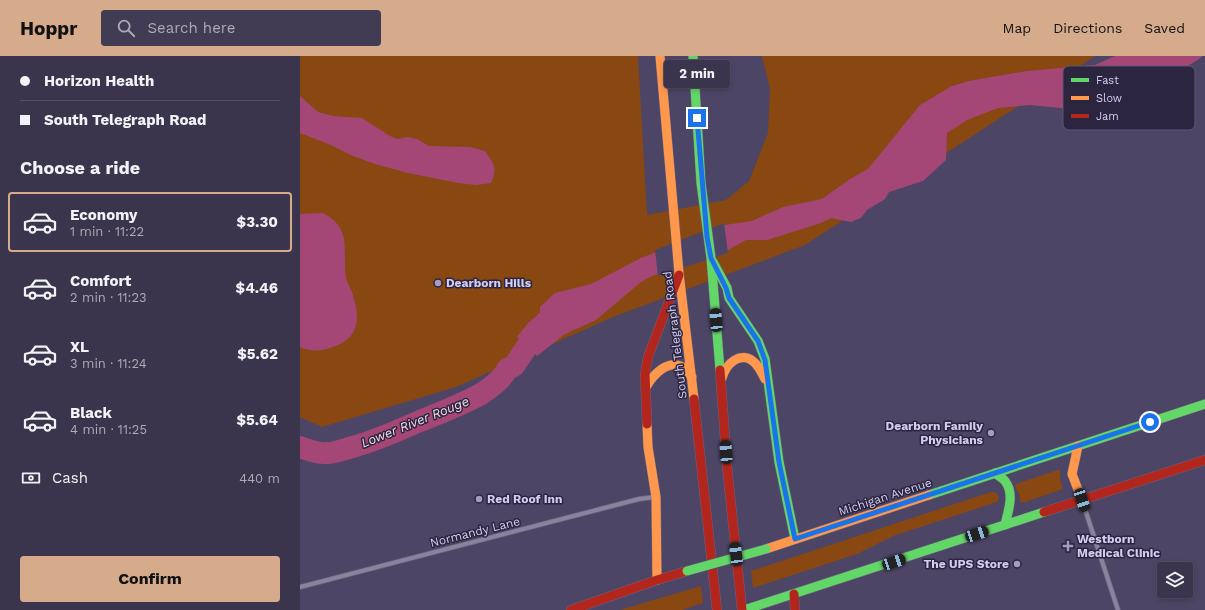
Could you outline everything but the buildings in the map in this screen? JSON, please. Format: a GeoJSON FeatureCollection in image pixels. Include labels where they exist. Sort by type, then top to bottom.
{"type":"FeatureCollection","features":[{"type":"Feature","properties":{"kind":"main road","name":"South Telegraph Road"},"geometry":{"type":"LineString","coordinates":[[660,56],[679,273],[692,376],[717,610]]}},
{"type":"Feature","properties":{"kind":"main road"},"geometry":{"type":"LineString","coordinates":[[693,56],[698,143],[705,217],[711,258],[732,526],[743,610],[1205,460]]}},
{"type":"Feature","properties":{"kind":"main road"},"geometry":{"type":"LineString","coordinates":[[711,258],[726,288],[729,298],[758,341],[765,360],[779,462],[795,539]]}},
{"type":"Feature","properties":{"kind":"main road"},"geometry":{"type":"LineString","coordinates":[[657,580],[656,497],[648,447],[645,374],[648,357],[679,273]]}},
{"type":"Feature","properties":{"kind":"main road"},"geometry":{"type":"LineString","coordinates":[[721,382],[724,369],[728,364],[740,358],[749,359],[755,363],[767,382]]}},
{"type":"Feature","properties":{"kind":"main road"},"geometry":{"type":"LineString","coordinates":[[645,391],[650,379],[657,371],[664,367],[673,366],[683,368],[692,376]]}},
{"type":"Feature","properties":{"kind":"main road","name":"Michigan Avenue"},"geometry":{"type":"LineString","coordinates":[[571,610],[657,580],[766,549],[1205,404]]}},
{"type":"Feature","properties":{"kind":"main road"},"geometry":{"type":"LineString","coordinates":[[1078,446],[1072,474],[1082,500]]}},
{"type":"Feature","properties":{"kind":"main road"},"geometry":{"type":"LineString","coordinates":[[995,473],[1005,481],[1009,489],[1010,498],[1005,525]]}},
{"type":"Feature","properties":{"kind":"main road"},"geometry":{"type":"LineString","coordinates":[[794,594],[795,610]]}},
{"type":"Feature","properties":{"kind":"street","name":"Normandy Lane"},"geometry":{"type":"LineString","coordinates":[[300,587],[639,500],[656,497]]}},
{"type":"Feature","properties":{"kind":"street"},"geometry":{"type":"LineString","coordinates":[[1082,500],[1118,610]]}},
{"type":"Feature","properties":{"kind":"shaded area","name":"Dearborn Hills"},"geometry":{"type":"Polygon","coordinates":[[[300,56],[638,56],[647,215],[726,200],[749,181],[768,133],[770,89],[762,56],[1095,56],[1080,66],[1063,66],[1063,77],[805,245],[613,317],[456,387],[322,427],[300,417],[300,56]]]}},
{"type":"Feature","properties":{"kind":"shaded area"},"geometry":{"type":"Polygon","coordinates":[[[1115,56],[1203,56],[1188,66],[1084,66],[1095,65],[1115,56]]]}},
{"type":"Feature","properties":{"kind":"shaded area"},"geometry":{"type":"Polygon","coordinates":[[[1063,68],[1063,108],[1030,105],[998,108],[967,120],[947,133],[946,160],[923,181],[889,192],[885,199],[867,210],[861,218],[851,222],[831,218],[821,223],[767,240],[746,240],[728,250],[652,276],[641,282],[596,320],[565,334],[537,356],[517,337],[529,322],[540,313],[540,307],[555,293],[591,284],[641,258],[725,225],[752,221],[783,207],[822,199],[850,179],[868,169],[920,105],[952,86],[969,81],[1027,71],[1063,68]]]}},
{"type":"Feature","properties":{"kind":"shaded area"},"geometry":{"type":"Polygon","coordinates":[[[300,96],[318,112],[333,116],[362,118],[397,139],[408,137],[417,139],[429,146],[470,147],[485,151],[495,170],[491,183],[476,185],[458,183],[408,173],[353,156],[331,145],[300,133],[300,96]]]}},
{"type":"Feature","properties":{"kind":"shaded area"},"geometry":{"type":"Polygon","coordinates":[[[323,213],[339,226],[342,233],[345,249],[346,278],[355,301],[357,318],[353,332],[349,338],[342,343],[325,349],[312,350],[300,347],[300,214],[323,213]]]}},
{"type":"Feature","properties":{"kind":"shaded area"},"geometry":{"type":"Polygon","coordinates":[[[1060,470],[1060,479],[1063,489],[1022,503],[1020,501],[1020,496],[1015,486],[1016,484],[1060,470]]]}},
{"type":"Feature","properties":{"kind":"shaded area"},"geometry":{"type":"Polygon","coordinates":[[[991,492],[997,493],[999,498],[997,502],[893,536],[857,554],[753,588],[751,571],[991,492]]]}},
{"type":"Feature","properties":{"kind":"shaded area"},"geometry":{"type":"Polygon","coordinates":[[[701,586],[703,603],[682,610],[620,610],[701,586]]]}},
{"type":"Feature","properties":{"kind":"pier"},"geometry":{"type":"Polygon","coordinates":[[[724,223],[728,253],[658,276],[655,250],[724,223]]]}},
{"type":"Feature","properties":{"kind":"waterway","name":"Lower River Rouge"},"geometry":{"type":"LineString","coordinates":[[300,447],[313,452],[331,453],[364,444],[450,409],[481,394],[499,380],[507,369],[514,366],[546,322]]}},
{"type":"Feature","properties":{"kind":"traffic: fast"},"geometry":{"type":"LineString","coordinates":[[693,56],[701,183],[711,258],[720,370]]}},
{"type":"Feature","properties":{"kind":"traffic: fast"},"geometry":{"type":"LineString","coordinates":[[713,262],[727,288],[729,298],[758,341],[765,359],[779,462],[795,539]]}},
{"type":"Feature","properties":{"kind":"traffic: fast"},"geometry":{"type":"LineString","coordinates":[[929,495],[1205,404]]}},
{"type":"Feature","properties":{"kind":"traffic: fast"},"geometry":{"type":"LineString","coordinates":[[995,473],[1005,481],[1010,491],[1010,503],[1005,525]]}},
{"type":"Feature","properties":{"kind":"traffic: fast"},"geometry":{"type":"LineString","coordinates":[[744,610],[1044,512]]}},
{"type":"Feature","properties":{"kind":"traffic: fast"},"geometry":{"type":"LineString","coordinates":[[687,571],[766,549]]}},
{"type":"Feature","properties":{"kind":"traffic: slow"},"geometry":{"type":"LineString","coordinates":[[660,56],[679,273],[694,399]]}},
{"type":"Feature","properties":{"kind":"traffic: slow"},"geometry":{"type":"LineString","coordinates":[[722,378],[731,363],[744,357],[755,363],[765,379]]}},
{"type":"Feature","properties":{"kind":"traffic: slow"},"geometry":{"type":"LineString","coordinates":[[646,387],[657,373],[671,365],[683,367],[692,377]]}},
{"type":"Feature","properties":{"kind":"traffic: slow"},"geometry":{"type":"LineString","coordinates":[[647,424],[648,447],[656,497],[657,580]]}},
{"type":"Feature","properties":{"kind":"traffic: slow"},"geometry":{"type":"LineString","coordinates":[[1078,446],[1072,474],[1082,500]]}},
{"type":"Feature","properties":{"kind":"traffic: slow"},"geometry":{"type":"LineString","coordinates":[[766,549],[929,495]]}},
{"type":"Feature","properties":{"kind":"traffic: jam"},"geometry":{"type":"LineString","coordinates":[[647,424],[645,374],[648,357],[679,275]]}},
{"type":"Feature","properties":{"kind":"traffic: jam"},"geometry":{"type":"LineString","coordinates":[[720,370],[727,466],[742,610]]}},
{"type":"Feature","properties":{"kind":"traffic: jam"},"geometry":{"type":"LineString","coordinates":[[694,399],[717,610]]}},
{"type":"Feature","properties":{"kind":"traffic: jam"},"geometry":{"type":"LineString","coordinates":[[1044,512],[1205,460]]}},
{"type":"Feature","properties":{"kind":"traffic: jam"},"geometry":{"type":"LineString","coordinates":[[571,610],[687,571]]}},
{"type":"Feature","properties":{"kind":"traffic: jam"},"geometry":{"type":"LineString","coordinates":[[794,594],[795,610]]}},
{"type":"Feature","properties":{"kind":"place","name":"Dearborn Hills"},"geometry":{"type":"Point","coordinates":[438,283]}},
{"type":"Feature","properties":{"kind":"place","name":"Dearborn Family Physicians"},"geometry":{"type":"Point","coordinates":[991,433]}},
{"type":"Feature","properties":{"kind":"place","name":"Red Roof Inn"},"geometry":{"type":"Point","coordinates":[479,499]}},
{"type":"Feature","properties":{"kind":"place","name":"Westborn Medical Clinic"},"geometry":{"type":"Point","coordinates":[1068,546]}},
{"type":"Feature","properties":{"kind":"place","name":"The UPS Store"},"geometry":{"type":"Point","coordinates":[1017,564]}},
{"type":"Feature","properties":{"kind":"route"},"geometry":{"type":"LineString","coordinates":[[697,118],[707,237],[711,258],[726,288],[729,298],[758,341],[765,360],[779,462],[795,539],[1150,422]]}}]}
